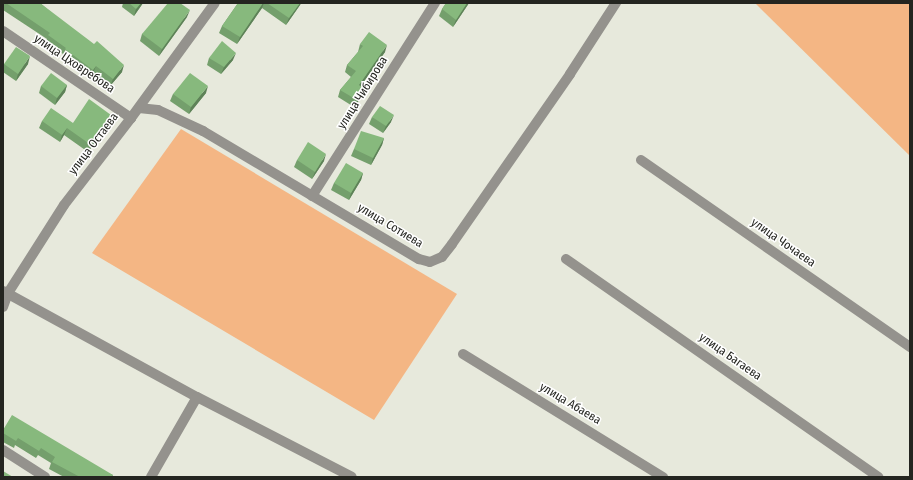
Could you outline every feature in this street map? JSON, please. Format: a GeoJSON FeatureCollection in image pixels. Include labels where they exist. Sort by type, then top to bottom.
{"type":"FeatureCollection","features":[{"type":"Feature","properties":{"kind":"street","name":"улица Остаева"},"geometry":{"type":"LineString","coordinates":[[3,307],[5,292],[64,205],[139,108],[215,3]]}},
{"type":"Feature","properties":{"kind":"street","name":"улица Чибирова"},"geometry":{"type":"LineString","coordinates":[[312,196],[435,3]]}},
{"type":"Feature","properties":{"kind":"street","name":"улица Сотиева"},"geometry":{"type":"LineString","coordinates":[[139,108],[158,110],[178,117],[419,259],[430,262],[442,257],[570,74],[616,3]]}},
{"type":"Feature","properties":{"kind":"street","name":"улица Цховребова"},"geometry":{"type":"LineString","coordinates":[[3,31],[131,118]]}},
{"type":"Feature","properties":{"kind":"street","name":"улица Чочаева"},"geometry":{"type":"LineString","coordinates":[[641,160],[910,347]]}},
{"type":"Feature","properties":{"kind":"street","name":"улица Багаева"},"geometry":{"type":"LineString","coordinates":[[566,259],[880,477]]}},
{"type":"Feature","properties":{"kind":"street"},"geometry":{"type":"LineString","coordinates":[[5,292],[197,396],[352,477]]}},
{"type":"Feature","properties":{"kind":"street","name":"улица Абаева"},"geometry":{"type":"LineString","coordinates":[[463,354],[663,477]]}},
{"type":"Feature","properties":{"kind":"street"},"geometry":{"type":"LineString","coordinates":[[151,477],[197,396]]}},
{"type":"Feature","properties":{"kind":"street"},"geometry":{"type":"LineString","coordinates":[[3,450],[45,477]]}},
{"type":"Feature","properties":{"kind":"shaded area"},"geometry":{"type":"Polygon","coordinates":[[[755,3],[910,3],[910,156],[755,3]]]}},
{"type":"Feature","properties":{"kind":"shaded area"},"geometry":{"type":"Polygon","coordinates":[[[181,129],[457,294],[374,420],[92,253],[181,129]]]}},
{"type":"Feature","properties":{"kind":"building"},"geometry":{"type":"Polygon","coordinates":[[[6,3],[40,3],[94,44],[97,41],[124,65],[113,79],[96,66],[93,70],[48,35],[50,33],[6,3]]]}},
{"type":"Feature","properties":{"kind":"building"},"geometry":{"type":"Polygon","coordinates":[[[129,3],[141,3],[136,9],[129,3]]]}},
{"type":"Feature","properties":{"kind":"building"},"geometry":{"type":"Polygon","coordinates":[[[168,3],[180,3],[190,10],[162,49],[142,34],[168,3]]]}},
{"type":"Feature","properties":{"kind":"building"},"geometry":{"type":"Polygon","coordinates":[[[238,3],[263,3],[240,37],[222,26],[238,3]]]}},
{"type":"Feature","properties":{"kind":"building"},"geometry":{"type":"Polygon","coordinates":[[[267,3],[300,3],[289,18],[267,3]]]}},
{"type":"Feature","properties":{"kind":"building"},"geometry":{"type":"Polygon","coordinates":[[[446,3],[467,3],[456,20],[442,9],[446,3]]]}},
{"type":"Feature","properties":{"kind":"building"},"geometry":{"type":"Polygon","coordinates":[[[369,32],[387,45],[359,85],[365,89],[357,100],[340,90],[356,71],[347,65],[363,46],[360,44],[369,32]]]}},
{"type":"Feature","properties":{"kind":"building"},"geometry":{"type":"Polygon","coordinates":[[[222,41],[236,53],[224,67],[209,58],[222,41]]]}},
{"type":"Feature","properties":{"kind":"building"},"geometry":{"type":"Polygon","coordinates":[[[16,47],[30,56],[18,74],[4,64],[16,47]]]}},
{"type":"Feature","properties":{"kind":"building"},"geometry":{"type":"Polygon","coordinates":[[[51,73],[67,85],[57,98],[41,86],[51,73]]]}},
{"type":"Feature","properties":{"kind":"building"},"geometry":{"type":"Polygon","coordinates":[[[190,73],[208,86],[191,107],[173,94],[190,73]]]}},
{"type":"Feature","properties":{"kind":"building"},"geometry":{"type":"Polygon","coordinates":[[[89,99],[111,115],[91,145],[67,128],[62,135],[42,121],[51,108],[73,123],[89,99]]]}},
{"type":"Feature","properties":{"kind":"building"},"geometry":{"type":"Polygon","coordinates":[[[380,106],[394,115],[386,126],[372,117],[380,106]]]}},
{"type":"Feature","properties":{"kind":"building"},"geometry":{"type":"Polygon","coordinates":[[[361,131],[384,138],[373,158],[354,149],[361,131]]]}},
{"type":"Feature","properties":{"kind":"building"},"geometry":{"type":"Polygon","coordinates":[[[308,142],[326,154],[315,172],[297,160],[308,142]]]}},
{"type":"Feature","properties":{"kind":"building"},"geometry":{"type":"Polygon","coordinates":[[[346,163],[363,173],[351,193],[334,183],[346,163]]]}},
{"type":"Feature","properties":{"kind":"building"},"geometry":{"type":"Polygon","coordinates":[[[12,415],[113,475],[111,477],[80,477],[52,462],[55,457],[41,448],[39,451],[18,438],[16,441],[3,433],[3,430],[12,415]]]}},
{"type":"Feature","properties":{"kind":"building"},"geometry":{"type":"Polygon","coordinates":[[[3,471],[13,477],[3,477],[3,471]]]}}]}
